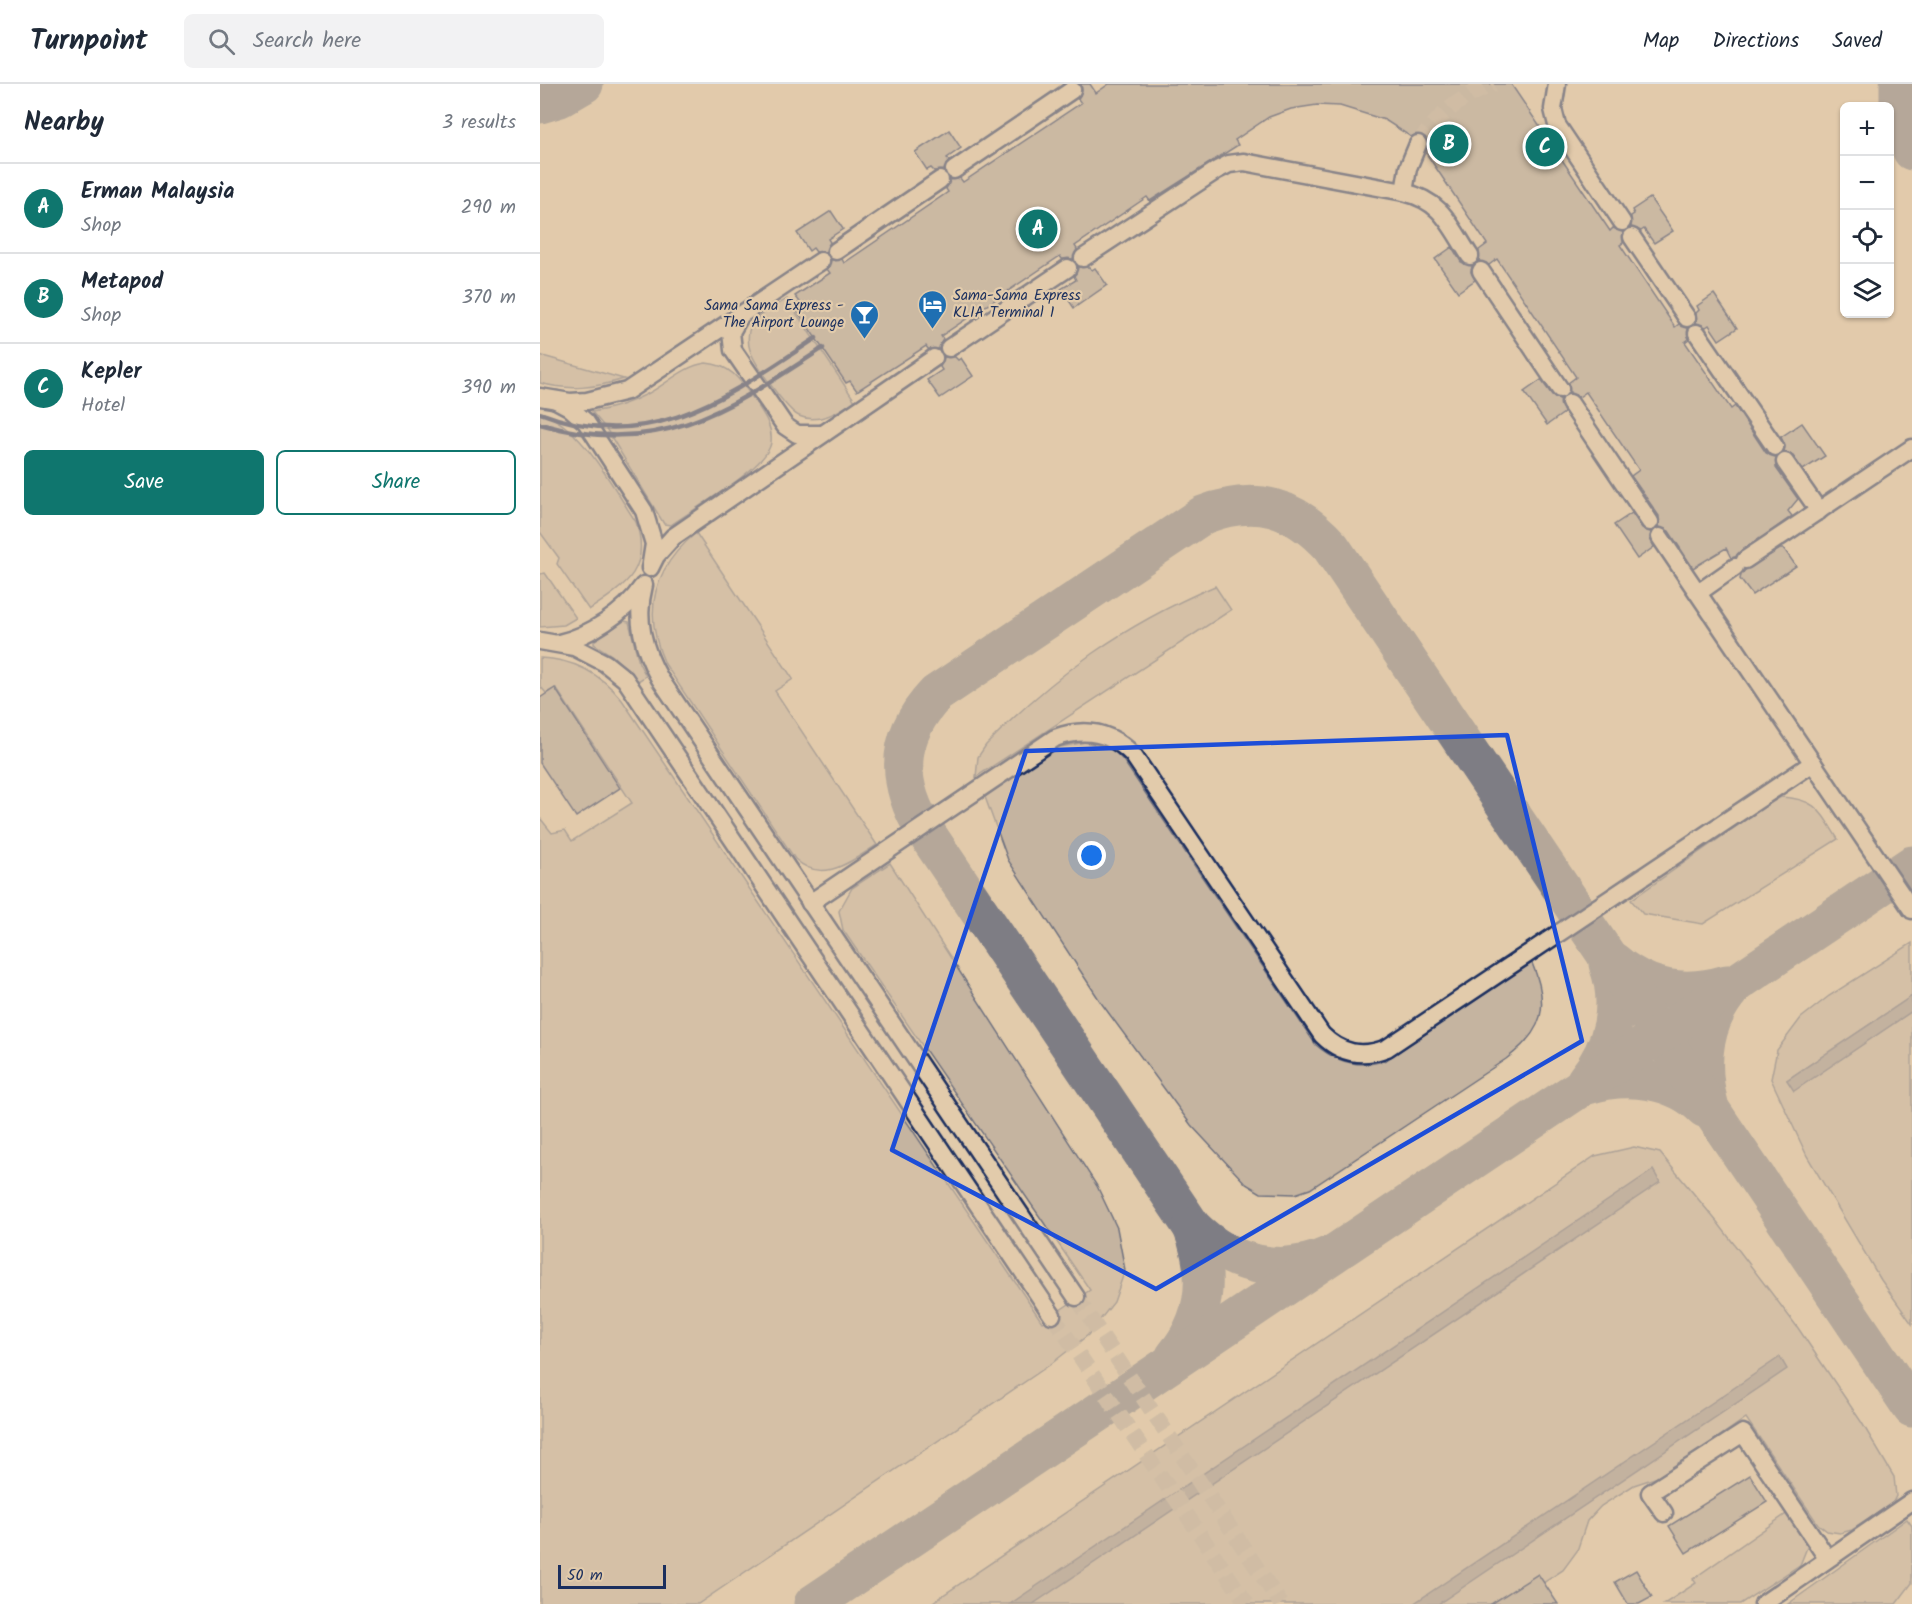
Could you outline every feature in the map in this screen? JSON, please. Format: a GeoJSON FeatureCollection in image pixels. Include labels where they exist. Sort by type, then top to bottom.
{"type":"FeatureCollection","features":[{"type":"Feature","properties":{"kind":"street"},"geometry":{"type":"LineString","coordinates":[[1557,84],[1553,109],[1557,125],[1622,222]]}},
{"type":"Feature","properties":{"kind":"street"},"geometry":{"type":"LineString","coordinates":[[954,170],[1072,90]]}},
{"type":"Feature","properties":{"kind":"street"},"geometry":{"type":"LineString","coordinates":[[1404,192],[1408,168],[1418,144]]}},
{"type":"Feature","properties":{"kind":"street"},"geometry":{"type":"LineString","coordinates":[[1083,258],[1229,164],[1252,163],[1404,192],[1434,203],[1470,256]]}},
{"type":"Feature","properties":{"kind":"street"},"geometry":{"type":"LineString","coordinates":[[836,251],[940,180]]}},
{"type":"Feature","properties":{"kind":"street"},"geometry":{"type":"LineString","coordinates":[[1632,237],[1687,318]]}},
{"type":"Feature","properties":{"kind":"street"},"geometry":{"type":"LineString","coordinates":[[548,399],[587,401],[627,391],[821,261]]}},
{"type":"Feature","properties":{"kind":"street"},"geometry":{"type":"LineString","coordinates":[[949,348],[1068,268]]}},
{"type":"Feature","properties":{"kind":"street"},"geometry":{"type":"LineString","coordinates":[[1481,271],[1560,389]]}},
{"type":"Feature","properties":{"kind":"street"},"geometry":{"type":"LineString","coordinates":[[739,318],[731,336],[733,350],[785,426],[797,434],[821,434]]}},
{"type":"Feature","properties":{"kind":"street"},"geometry":{"type":"LineString","coordinates":[[1697,333],[1775,447]]}},
{"type":"Feature","properties":{"kind":"street"},"geometry":{"type":"LineString","coordinates":[[934,358],[673,537],[656,556],[650,568],[644,585],[640,625],[652,665],[1076,1297]]}},
{"type":"Feature","properties":{"kind":"street"},"geometry":{"type":"LineString","coordinates":[[548,399],[569,407],[586,422],[644,511],[654,544],[650,568]]}},
{"type":"Feature","properties":{"kind":"street"},"geometry":{"type":"LineString","coordinates":[[1570,403],[1650,522]]}},
{"type":"Feature","properties":{"kind":"street"},"geometry":{"type":"LineString","coordinates":[[1698,592],[1912,448]]}},
{"type":"Feature","properties":{"kind":"street"},"geometry":{"type":"LineString","coordinates":[[1785,462],[1819,511]]}},
{"type":"Feature","properties":{"kind":"street"},"geometry":{"type":"LineString","coordinates":[[1660,537],[1912,910]]}},
{"type":"Feature","properties":{"kind":"street"},"geometry":{"type":"LineString","coordinates":[[546,643],[581,636],[629,604],[644,585]]}},
{"type":"Feature","properties":{"kind":"street"},"geometry":{"type":"LineString","coordinates":[[546,643],[574,646],[605,663],[625,679],[1052,1315]]}},
{"type":"Feature","properties":{"kind":"street"},"geometry":{"type":"LineString","coordinates":[[810,903],[1055,738],[1078,732],[1101,734],[1123,745],[1133,755],[1322,1035],[1339,1049],[1349,1052],[1376,1053],[1387,1048],[1813,763]]}},
{"type":"Feature","properties":{"kind":"street"},"geometry":{"type":"LineString","coordinates":[[1664,1514],[1650,1493],[1743,1432],[1827,1558]]}},
{"type":"Feature","properties":{"kind":"street"},"geometry":{"type":"LineString","coordinates":[[1763,1604],[1827,1558],[1912,1502]]}},
{"type":"Feature","properties":{"kind":"highlighted area"},"geometry":{"type":"Polygon","coordinates":[[[1507,735],[1582,1041],[1156,1289],[892,1150],[1026,751],[1507,735]]]}},
{"type":"Feature","properties":{"kind":"shaded area"},"geometry":{"type":"Polygon","coordinates":[[[787,299],[855,401],[828,416],[814,419],[799,416],[794,412],[771,386],[750,350],[748,336],[751,325],[771,308],[787,299]]]}},
{"type":"Feature","properties":{"kind":"shaded area"},"geometry":{"type":"Polygon","coordinates":[[[540,355],[624,379],[603,385],[582,387],[561,387],[540,383],[540,355]]]}},
{"type":"Feature","properties":{"kind":"shaded area"},"geometry":{"type":"Polygon","coordinates":[[[706,363],[721,366],[743,384],[766,418],[771,442],[767,452],[758,463],[744,475],[671,525],[664,524],[607,430],[592,412],[632,401],[690,368],[706,363]]]}},
{"type":"Feature","properties":{"kind":"shaded area"},"geometry":{"type":"Polygon","coordinates":[[[540,413],[555,419],[582,443],[636,522],[640,553],[632,575],[613,593],[589,610],[557,564],[559,558],[540,532],[540,413]]]}},
{"type":"Feature","properties":{"kind":"shaded area"},"geometry":{"type":"Polygon","coordinates":[[[696,533],[793,679],[775,691],[877,845],[837,868],[816,870],[805,867],[795,859],[665,664],[654,627],[655,593],[669,561],[696,533]]]}},
{"type":"Feature","properties":{"kind":"shaded area"},"geometry":{"type":"Polygon","coordinates":[[[545,573],[576,618],[564,625],[540,627],[540,574],[545,573]]]}},
{"type":"Feature","properties":{"kind":"shaded area"},"geometry":{"type":"Polygon","coordinates":[[[1215,586],[1231,610],[976,777],[978,757],[986,745],[1012,719],[1065,674],[1151,617],[1215,586]]]}},
{"type":"Feature","properties":{"kind":"shaded area"},"geometry":{"type":"Polygon","coordinates":[[[624,621],[629,622],[639,663],[646,676],[638,681],[613,656],[594,644],[594,641],[624,621]]]}},
{"type":"Feature","properties":{"kind":"shaded area"},"geometry":{"type":"Polygon","coordinates":[[[540,658],[565,661],[586,670],[605,683],[622,700],[1042,1322],[1090,1290],[843,930],[839,911],[852,888],[890,863],[1097,1186],[1117,1228],[1125,1270],[1114,1302],[1088,1335],[1051,1364],[698,1604],[540,1604],[540,818],[552,833],[565,830],[572,841],[632,803],[556,688],[546,693],[540,686],[540,658]]]}},
{"type":"Feature","properties":{"kind":"shaded area"},"geometry":{"type":"Polygon","coordinates":[[[1085,742],[1112,749],[1123,760],[1316,1045],[1324,1051],[1349,1063],[1367,1064],[1386,1060],[1532,963],[1538,978],[1542,1005],[1536,1028],[1519,1049],[1506,1059],[1310,1189],[1295,1194],[1261,1193],[1246,1184],[1191,1125],[1102,1004],[1008,860],[985,797],[1056,748],[1085,742]]]}},
{"type":"Feature","properties":{"kind":"shaded area"},"geometry":{"type":"Polygon","coordinates":[[[1781,797],[1803,800],[1816,808],[1838,839],[1703,924],[1643,914],[1631,900],[1767,805],[1781,797]]]}},
{"type":"Feature","properties":{"kind":"shaded area"},"geometry":{"type":"Polygon","coordinates":[[[1912,943],[1912,996],[1787,1080],[1794,1090],[1912,1011],[1912,1324],[1881,1280],[1807,1156],[1771,1079],[1777,1050],[1801,1018],[1829,996],[1912,943]]]}},
{"type":"Feature","properties":{"kind":"shaded area"},"geometry":{"type":"Polygon","coordinates":[[[1912,996],[1912,1011],[1794,1091],[1787,1080],[1912,996]]]}},
{"type":"Feature","properties":{"kind":"shaded area"},"geometry":{"type":"Polygon","coordinates":[[[1634,1147],[1660,1153],[1718,1223],[1798,1328],[1862,1423],[1894,1477],[1896,1496],[1892,1504],[1852,1530],[1840,1533],[1827,1531],[1818,1524],[1746,1418],[1664,1475],[1634,1485],[1601,1506],[1587,1521],[1577,1551],[1563,1570],[1511,1604],[930,1604],[1595,1156],[1634,1147]]]}},
{"type":"Feature","properties":{"kind":"shaded area"},"geometry":{"type":"Polygon","coordinates":[[[1653,1170],[1660,1182],[1033,1604],[1010,1604],[1653,1170]]]}},
{"type":"Feature","properties":{"kind":"shaded area"},"geometry":{"type":"Polygon","coordinates":[[[1780,1357],[1787,1369],[1438,1604],[1413,1604],[1780,1357]]]}},
{"type":"Feature","properties":{"kind":"shaded area"},"geometry":{"type":"Polygon","coordinates":[[[1789,1512],[1806,1535],[1808,1545],[1800,1565],[1740,1604],[1664,1604],[1696,1583],[1693,1579],[1789,1512]]]}},
{"type":"Feature","properties":{"kind":"shaded area"},"geometry":{"type":"Polygon","coordinates":[[[1907,1519],[1912,1526],[1912,1583],[1896,1604],[1788,1604],[1907,1519]]]}},
{"type":"Feature","properties":{"kind":"building"},"geometry":{"type":"Polygon","coordinates":[[[1081,84],[1090,84],[1096,93],[1109,84],[1511,84],[1610,231],[1613,228],[1623,232],[1623,243],[1620,245],[1675,327],[1679,324],[1688,328],[1689,339],[1685,342],[1731,409],[1735,406],[1766,453],[1776,457],[1776,468],[1798,499],[1788,511],[1792,516],[1735,557],[1731,558],[1726,548],[1693,568],[1669,531],[1659,527],[1659,516],[1631,476],[1639,470],[1586,392],[1579,397],[1570,393],[1568,383],[1576,377],[1497,259],[1489,265],[1479,261],[1479,250],[1487,244],[1426,153],[1428,143],[1426,137],[1417,134],[1411,137],[1385,120],[1340,106],[1317,105],[1291,109],[1269,117],[1235,140],[1238,145],[1150,201],[1147,197],[1075,246],[1077,249],[1073,259],[1062,259],[1060,256],[941,336],[943,339],[939,349],[928,349],[926,346],[857,391],[850,381],[846,383],[794,306],[800,302],[795,296],[830,273],[827,269],[831,260],[842,259],[844,263],[948,192],[946,189],[950,180],[960,178],[963,182],[1081,103],[1078,99],[1082,90],[1081,84]]]}},
{"type":"Feature","properties":{"kind":"building"},"geometry":{"type":"Polygon","coordinates":[[[949,130],[961,148],[947,158],[949,161],[944,170],[934,171],[931,168],[927,170],[915,152],[949,130]]]}},
{"type":"Feature","properties":{"kind":"building"},"geometry":{"type":"Polygon","coordinates":[[[1650,198],[1673,231],[1654,243],[1644,229],[1641,231],[1631,227],[1631,216],[1634,214],[1632,210],[1650,198]]]}},
{"type":"Feature","properties":{"kind":"building"},"geometry":{"type":"Polygon","coordinates":[[[831,211],[843,229],[828,239],[830,242],[826,252],[816,252],[813,248],[809,251],[797,233],[831,211]]]}},
{"type":"Feature","properties":{"kind":"building"},"geometry":{"type":"Polygon","coordinates":[[[1452,247],[1461,262],[1472,266],[1471,272],[1475,280],[1458,292],[1435,259],[1452,247]]]}},
{"type":"Feature","properties":{"kind":"building"},"geometry":{"type":"Polygon","coordinates":[[[1078,267],[1089,267],[1092,270],[1095,268],[1107,285],[1074,308],[1061,289],[1076,280],[1074,276],[1078,267]]]}},
{"type":"Feature","properties":{"kind":"building"},"geometry":{"type":"Polygon","coordinates":[[[1714,294],[1737,328],[1719,340],[1709,325],[1706,327],[1696,323],[1696,313],[1699,310],[1697,306],[1714,294]]]}},
{"type":"Feature","properties":{"kind":"building"},"geometry":{"type":"Polygon","coordinates":[[[944,357],[955,357],[958,360],[961,358],[973,376],[940,398],[927,380],[942,370],[940,367],[944,357]]]}},
{"type":"Feature","properties":{"kind":"building"},"geometry":{"type":"Polygon","coordinates":[[[1541,380],[1552,395],[1560,399],[1564,413],[1547,425],[1524,392],[1541,380]]]}},
{"type":"Feature","properties":{"kind":"building"},"geometry":{"type":"Polygon","coordinates":[[[1802,423],[1825,456],[1803,470],[1793,456],[1784,452],[1785,446],[1781,437],[1802,423]]]}},
{"type":"Feature","properties":{"kind":"building"},"geometry":{"type":"Polygon","coordinates":[[[1632,513],[1642,528],[1651,532],[1650,538],[1654,547],[1637,559],[1614,525],[1632,513]]]}},
{"type":"Feature","properties":{"kind":"building"},"geometry":{"type":"Polygon","coordinates":[[[1780,549],[1784,549],[1796,566],[1752,595],[1740,579],[1741,575],[1745,570],[1780,549]]]}},
{"type":"Feature","properties":{"kind":"building"},"geometry":{"type":"Polygon","coordinates":[[[555,688],[620,788],[576,817],[540,763],[540,698],[555,688]]]}},
{"type":"Feature","properties":{"kind":"building"},"geometry":{"type":"Polygon","coordinates":[[[1750,1475],[1767,1502],[1686,1553],[1669,1526],[1750,1475]]]}},
{"type":"Feature","properties":{"kind":"building"},"geometry":{"type":"Polygon","coordinates":[[[1636,1570],[1652,1597],[1639,1604],[1628,1604],[1615,1582],[1636,1570]]]}},
{"type":"Feature","properties":{"kind":"building"},"geometry":{"type":"Polygon","coordinates":[[[1538,1574],[1558,1604],[1491,1604],[1538,1574]]]}},
{"type":"Feature","properties":{"kind":"taxiway"},"geometry":{"type":"LineString","coordinates":[[540,104],[560,98],[584,84]]}},
{"type":"Feature","properties":{"kind":"taxiway"},"geometry":{"type":"LineString","coordinates":[[1899,84],[1899,117],[1912,151]]}},
{"type":"Feature","properties":{"kind":"taxiway"},"geometry":{"type":"LineString","coordinates":[[1333,1254],[1295,1265],[1258,1264],[1223,1251],[1192,1227],[925,831],[915,813],[904,777],[907,743],[913,727],[936,694],[1203,515],[1240,506],[1273,508],[1288,514],[1303,522],[1331,547],[1912,1408]]}},
{"type":"Feature","properties":{"kind":"taxiway"},"geometry":{"type":"LineString","coordinates":[[813,1604],[1912,865]]}},
{"type":"Feature","properties":{"kind":"taxiway"},"geometry":{"type":"LineString","coordinates":[[1614,962],[1640,979],[1668,988],[1697,990],[1727,984]]}},
{"type":"Feature","properties":{"kind":"taxiway"},"geometry":{"type":"LineString","coordinates":[[1586,1080],[1603,1054],[1613,1025],[1615,995],[1608,964]]}},
{"type":"Feature","properties":{"kind":"taxiway"},"geometry":{"type":"LineString","coordinates":[[1709,1104],[1704,1073],[1706,1043],[1715,1014],[1732,988]]}},
{"type":"Feature","properties":{"kind":"taxiway"},"geometry":{"type":"LineString","coordinates":[[1588,1085],[1618,1079],[1665,1084],[1679,1090],[1704,1108]]}},
{"type":"Feature","properties":{"kind":"taxiway"},"geometry":{"type":"LineString","coordinates":[[1175,1356],[1194,1326],[1203,1294],[1202,1261],[1192,1227]]}},
{"type":"Feature","properties":{"kind":"tunnel"},"geometry":{"type":"LineString","coordinates":[[1418,144],[1451,108],[1470,95],[1494,84]]}},
{"type":"Feature","properties":{"kind":"tunnel"},"geometry":{"type":"LineString","coordinates":[[1076,1297],[1281,1604]]}},
{"type":"Feature","properties":{"kind":"tunnel"},"geometry":{"type":"LineString","coordinates":[[1052,1315],[1247,1604]]}},
{"type":"Feature","properties":{"kind":"railway"},"geometry":{"type":"LineString","coordinates":[[540,413],[580,425],[617,428],[652,423],[686,413],[719,399],[816,338]]}},
{"type":"Feature","properties":{"kind":"railway"},"geometry":{"type":"LineString","coordinates":[[540,424],[582,433],[621,435],[657,432],[723,409],[823,348]]}},
{"type":"Feature","properties":{"kind":"place","name":"Metapod"},"geometry":{"type":"Point","coordinates":[1449,144]}},
{"type":"Feature","properties":{"kind":"place","name":"Kepler"},"geometry":{"type":"Point","coordinates":[1545,147]}},
{"type":"Feature","properties":{"kind":"place","name":"Erman Malaysia"},"geometry":{"type":"Point","coordinates":[1038,229]}},
{"type":"Feature","properties":{"kind":"place","name":"Sama-Sama Express KLIA Terminal 1"},"geometry":{"type":"Point","coordinates":[932,330]}},
{"type":"Feature","properties":{"kind":"place","name":"Sama Sama Express - The Airport Lounge"},"geometry":{"type":"Point","coordinates":[865,340]}}]}
